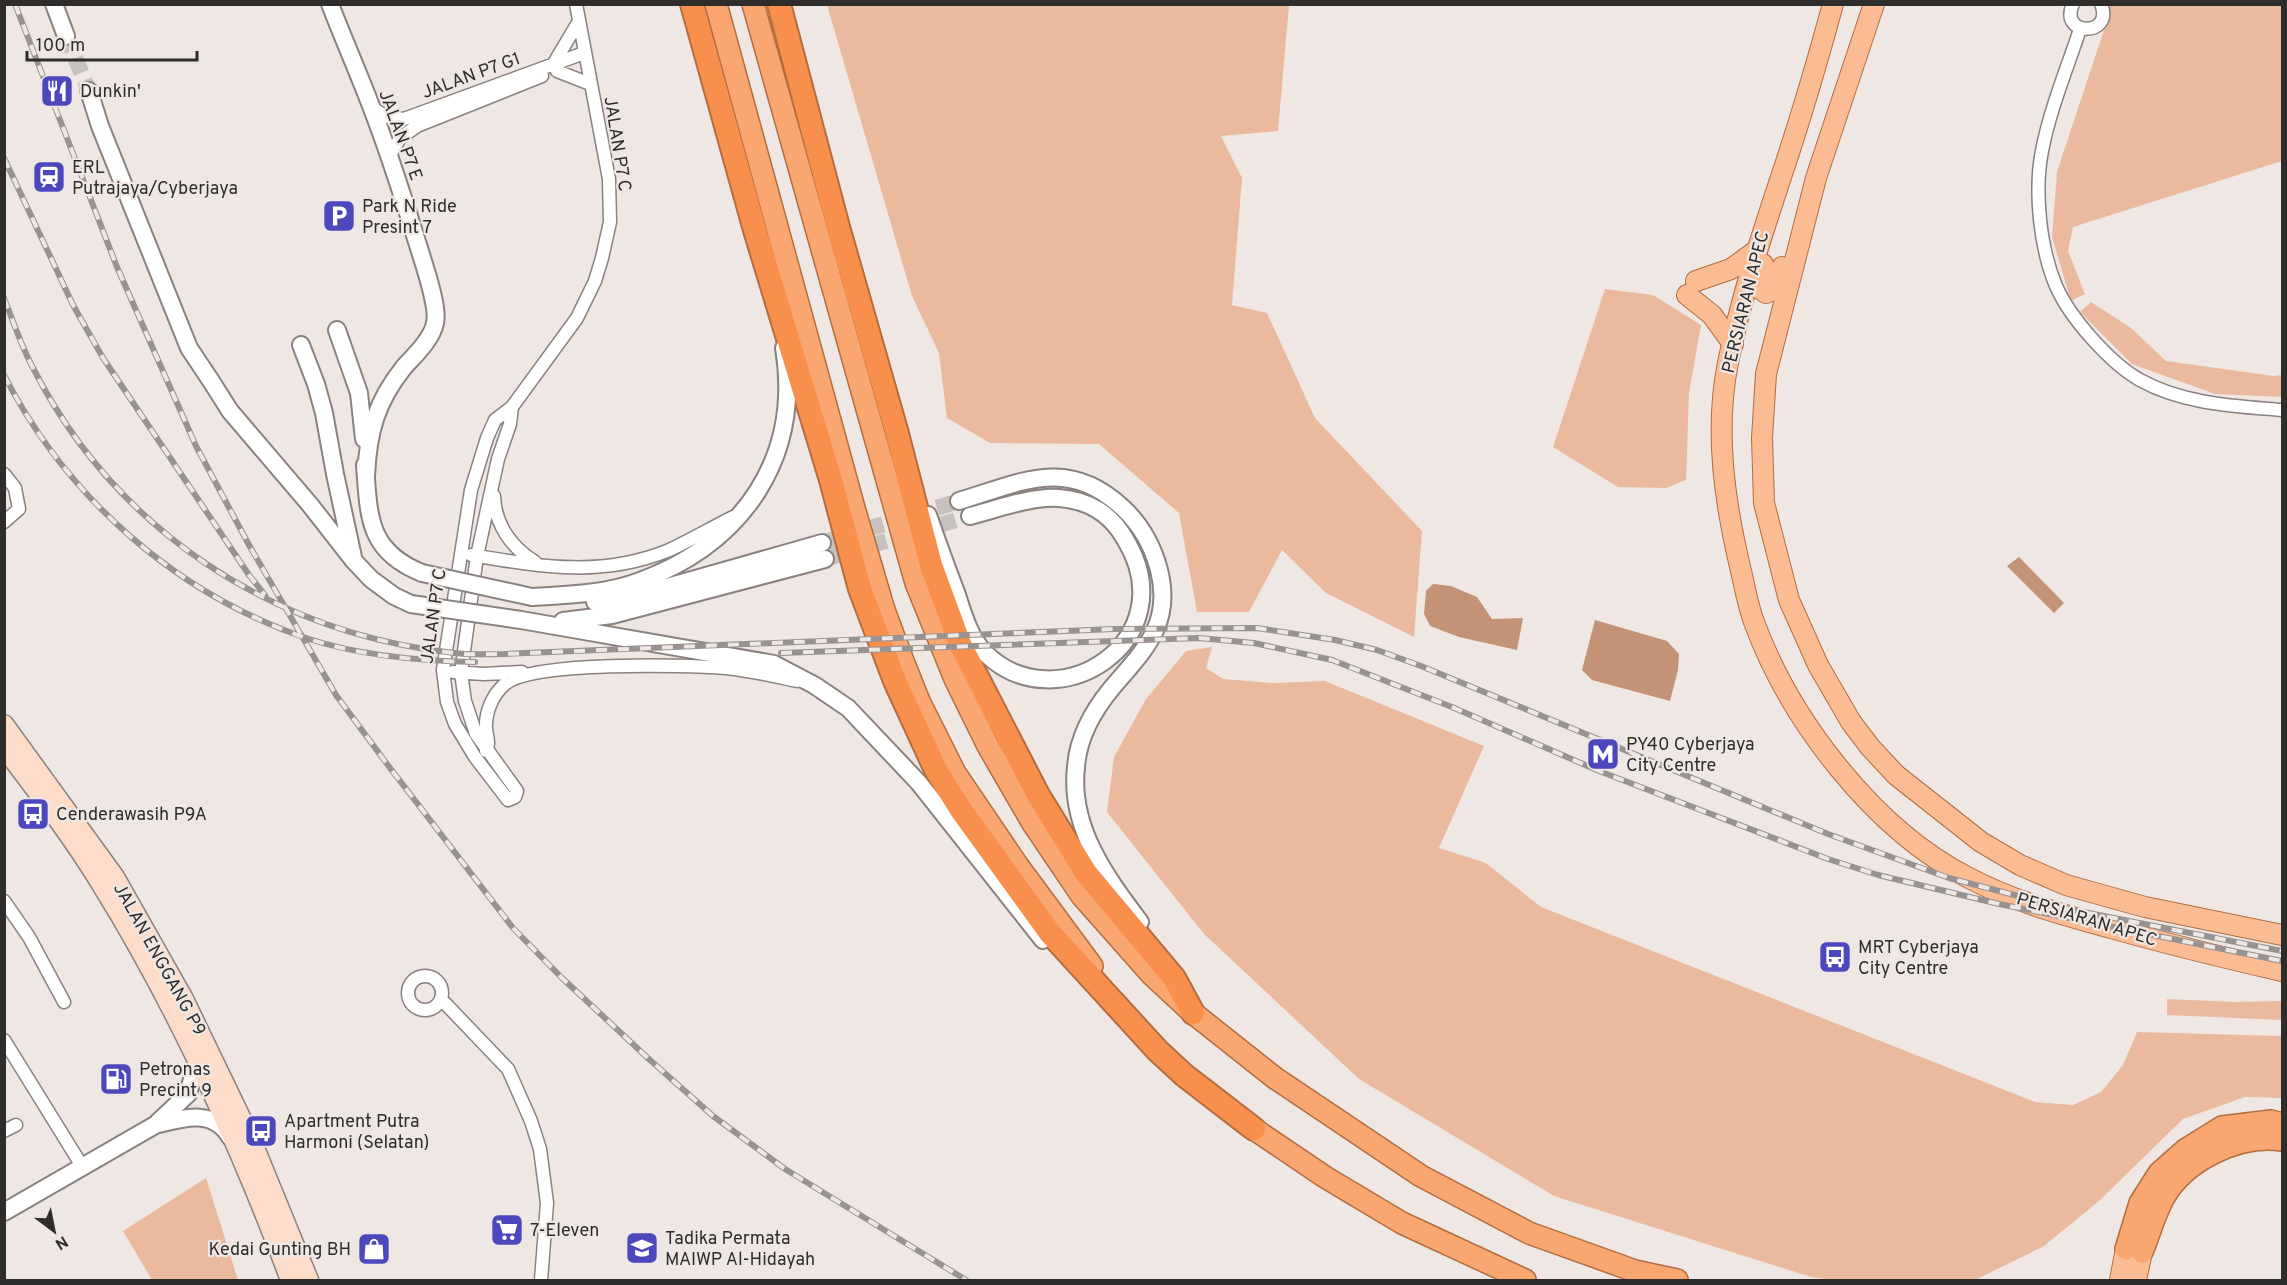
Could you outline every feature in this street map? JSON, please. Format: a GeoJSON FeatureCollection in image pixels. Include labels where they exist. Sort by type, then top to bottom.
{"type":"FeatureCollection","features":[{"type":"Feature","properties":{"kind":"highway"},"geometry":{"type":"LineString","coordinates":[[692,4],[755,230],[831,480],[860,589],[918,735],[961,810],[1050,933],[1158,1052],[1184,1075],[1254,1129],[1325,1178],[1402,1223],[1526,1281]]}},
{"type":"Feature","properties":{"kind":"highway"},"geometry":{"type":"LineString","coordinates":[[716,4],[884,610],[919,701],[955,772],[1018,866],[1083,956],[1119,998],[1193,1075],[1254,1129]]}},
{"type":"Feature","properties":{"kind":"highway"},"geometry":{"type":"LineString","coordinates":[[753,4],[916,583],[954,679],[1008,781],[1057,861],[1082,896],[1152,975],[1193,1013],[1275,1078],[1421,1176],[1529,1233],[1635,1271],[1677,1281]]}},
{"type":"Feature","properties":{"kind":"highway"},"geometry":{"type":"LineString","coordinates":[[779,4],[931,565],[960,644],[1038,795],[1086,873],[1174,978],[1193,1013]]}},
{"type":"Feature","properties":{"kind":"highway"},"geometry":{"type":"LineString","coordinates":[[2134,1250],[2140,1203],[2159,1173],[2185,1150],[2222,1127],[2271,1121],[2283,1124]]}},
{"type":"Feature","properties":{"kind":"highway"},"geometry":{"type":"LineString","coordinates":[[2134,1250],[2164,1198],[2181,1177],[2201,1160],[2233,1145],[2268,1138],[2283,1140]]}},
{"type":"Feature","properties":{"kind":"main road","name":"PERSIARAN APEC"},"geometry":{"type":"LineString","coordinates":[[1833,4],[1809,92],[1757,250],[1728,364],[1721,427],[1732,535],[1754,620],[1772,662],[1813,735],[1844,774],[1887,819],[1929,853],[1977,882],[2031,906],[2193,951],[2283,971]]}},
{"type":"Feature","properties":{"kind":"main road","name":"PERSIARAN APEC"},"geometry":{"type":"LineString","coordinates":[[1874,4],[1816,178],[1766,374],[1761,438],[1764,503],[1789,600],[1818,664],[1851,723],[1870,747],[1896,775],[1981,842],[2020,865],[2066,885],[2145,907],[2283,935]]}},
{"type":"Feature","properties":{"kind":"main road"},"geometry":{"type":"LineString","coordinates":[[1782,174],[1782,191],[1759,276],[1759,288],[1766,292],[1775,289],[1803,196],[1816,178]]}},
{"type":"Feature","properties":{"kind":"main road"},"geometry":{"type":"LineString","coordinates":[[1733,344],[1691,288],[1731,269],[1757,250]]}},
{"type":"Feature","properties":{"kind":"main road","name":"JALAN ENGGANG P9"},"geometry":{"type":"LineString","coordinates":[[4,724],[115,877],[184,999],[251,1138],[309,1281]]}},
{"type":"Feature","properties":{"kind":"main road","name":"JALAN ENGGANG P9"},"geometry":{"type":"LineString","coordinates":[[4,748],[102,885],[158,982],[197,1061],[231,1138],[290,1281]]}},
{"type":"Feature","properties":{"kind":"main road"},"geometry":{"type":"LineString","coordinates":[[2120,1281],[2134,1250]]}},
{"type":"Feature","properties":{"kind":"main road"},"geometry":{"type":"LineString","coordinates":[[2134,1250],[2136,1281]]}},
{"type":"Feature","properties":{"kind":"street"},"geometry":{"type":"LineString","coordinates":[[54,4],[66,36]]}},
{"type":"Feature","properties":{"kind":"street","name":"JALAN P7 E"},"geometry":{"type":"LineString","coordinates":[[330,4],[389,158],[426,270],[436,313],[435,324],[418,351],[387,391],[378,409],[368,446],[366,476]]}},
{"type":"Feature","properties":{"kind":"street","name":"JALAN P7 C"},"geometry":{"type":"LineString","coordinates":[[512,407],[510,424],[498,459],[477,556],[461,673],[469,717],[486,751],[517,791],[516,797],[511,800],[505,797],[475,757],[455,724],[447,702],[443,670],[460,554],[471,490],[479,460],[495,420],[512,407],[577,318],[595,281],[610,222],[609,178],[576,4]]}},
{"type":"Feature","properties":{"kind":"street"},"geometry":{"type":"LineString","coordinates":[[2071,5],[2070,16],[2076,26],[2080,29],[2091,29],[2100,23],[2103,13],[2100,4]]}},
{"type":"Feature","properties":{"kind":"street"},"geometry":{"type":"LineString","coordinates":[[579,21],[556,67],[590,84]]}},
{"type":"Feature","properties":{"kind":"street"},"geometry":{"type":"LineString","coordinates":[[2080,29],[2051,116],[2042,152],[2038,193],[2040,223],[2056,286],[2071,311],[2101,347],[2120,366],[2142,381],[2174,394],[2202,400],[2249,409],[2283,410]]}},
{"type":"Feature","properties":{"kind":"street","name":"JALAN P7 G1"},"geometry":{"type":"LineString","coordinates":[[371,107],[387,117],[404,119],[585,57]]}},
{"type":"Feature","properties":{"kind":"street","name":"JALAN P7 G1"},"geometry":{"type":"LineString","coordinates":[[389,158],[400,138],[417,126],[556,67]]}},
{"type":"Feature","properties":{"kind":"street"},"geometry":{"type":"LineString","coordinates":[[89,91],[100,126],[189,348],[230,411],[371,579],[394,596],[411,604],[521,620],[774,664],[814,685],[848,708],[879,739],[919,783],[1041,939],[1158,1052]]}},
{"type":"Feature","properties":{"kind":"street"},"geometry":{"type":"LineString","coordinates":[[532,597],[585,593],[639,582],[709,544],[727,530],[745,511],[758,490],[780,444],[788,394],[784,350],[755,230]]}},
{"type":"Feature","properties":{"kind":"street"},"geometry":{"type":"LineString","coordinates":[[337,330],[359,393],[367,505],[372,524],[378,538],[389,553],[406,567],[422,573],[532,597],[570,602],[620,599],[823,551],[612,615],[579,620],[521,620]]}},
{"type":"Feature","properties":{"kind":"street"},"geometry":{"type":"LineString","coordinates":[[301,345],[324,413],[354,561]]}},
{"type":"Feature","properties":{"kind":"street"},"geometry":{"type":"LineString","coordinates":[[896,430],[970,633],[984,652],[998,663],[1028,676],[1060,678],[1077,674],[1110,658],[1124,644],[1139,619],[1142,604],[1140,572],[1120,530],[1100,509],[1071,499],[1044,498],[970,516]]}},
{"type":"Feature","properties":{"kind":"street"},"geometry":{"type":"LineString","coordinates":[[4,474],[15,488],[19,509],[4,522]]}},
{"type":"Feature","properties":{"kind":"street"},"geometry":{"type":"LineString","coordinates":[[959,501],[1040,478],[1077,479],[1095,486],[1128,512],[1140,527],[1155,556],[1163,590],[1158,626],[1141,654],[1109,691],[1086,730],[1078,750],[1075,768],[1076,789],[1085,836],[1102,869],[1152,937],[1174,978]]}},
{"type":"Feature","properties":{"kind":"street"},"geometry":{"type":"LineString","coordinates":[[494,483],[495,507],[505,533],[513,546],[523,555],[551,568]]}},
{"type":"Feature","properties":{"kind":"street"},"geometry":{"type":"LineString","coordinates":[[460,554],[551,568],[597,568],[640,560],[667,551],[745,511]]}},
{"type":"Feature","properties":{"kind":"street"},"geometry":{"type":"LineString","coordinates":[[443,670],[461,673],[544,671],[643,665],[726,668],[814,685]]}},
{"type":"Feature","properties":{"kind":"street"},"geometry":{"type":"LineString","coordinates":[[475,757],[486,751],[489,744],[486,717],[490,704],[498,692],[515,678],[544,671]]}},
{"type":"Feature","properties":{"kind":"street"},"geometry":{"type":"LineString","coordinates":[[4,901],[29,937],[64,1002]]}},
{"type":"Feature","properties":{"kind":"street"},"geometry":{"type":"LineString","coordinates":[[441,999],[508,1069],[531,1121],[540,1149],[547,1203],[541,1281]]}},
{"type":"Feature","properties":{"kind":"street"},"geometry":{"type":"LineString","coordinates":[[7,1048],[82,1166]]}},
{"type":"Feature","properties":{"kind":"street"},"geometry":{"type":"LineString","coordinates":[[4,1212],[155,1125],[188,1094],[197,1061]]}},
{"type":"Feature","properties":{"kind":"street"},"geometry":{"type":"LineString","coordinates":[[155,1125],[182,1118],[197,1117],[213,1120],[224,1126],[231,1138]]}},
{"type":"Feature","properties":{"kind":"shaded area"},"geometry":{"type":"Polygon","coordinates":[[[827,5],[1289,5],[1278,131],[1221,136],[1242,178],[1232,305],[1267,313],[1315,418],[1422,531],[1414,637],[1326,593],[1282,550],[1249,612],[1197,612],[1179,513],[1099,444],[990,443],[947,418],[939,353],[912,296],[827,5]]]}},
{"type":"Feature","properties":{"kind":"shaded area"},"geometry":{"type":"Polygon","coordinates":[[[2108,5],[2282,5],[2282,161],[2073,227],[2068,251],[2085,294],[2071,301],[2052,237],[2057,172],[2110,12],[2108,5]]]}},
{"type":"Feature","properties":{"kind":"shaded area"},"geometry":{"type":"Polygon","coordinates":[[[1605,289],[1653,295],[1701,325],[1689,393],[1686,480],[1666,488],[1618,487],[1553,447],[1605,289]]]}},
{"type":"Feature","properties":{"kind":"shaded area"},"geometry":{"type":"Polygon","coordinates":[[[2091,302],[2131,328],[2166,361],[2274,376],[2282,375],[2282,397],[2215,394],[2132,364],[2080,312],[2091,302]]]}},
{"type":"Feature","properties":{"kind":"shaded area"},"geometry":{"type":"Polygon","coordinates":[[[2019,557],[2064,603],[2054,613],[2007,566],[2019,557]]]}},
{"type":"Feature","properties":{"kind":"shaded area"},"geometry":{"type":"Polygon","coordinates":[[[1433,584],[1451,586],[1477,597],[1492,619],[1523,618],[1517,650],[1459,637],[1430,626],[1424,614],[1426,591],[1433,584]]]}},
{"type":"Feature","properties":{"kind":"shaded area"},"geometry":{"type":"Polygon","coordinates":[[[1595,620],[1667,641],[1679,654],[1678,670],[1670,701],[1592,680],[1582,670],[1595,620]]]}},
{"type":"Feature","properties":{"kind":"shaded area"},"geometry":{"type":"Polygon","coordinates":[[[1212,647],[1206,668],[1223,679],[1273,683],[1325,681],[1484,746],[1439,848],[1486,863],[1541,907],[2035,1102],[2073,1105],[2101,1092],[2123,1065],[2137,1032],[2282,1036],[2282,1098],[2245,1097],[2183,1119],[2099,1201],[2044,1246],[1975,1280],[1833,1280],[1811,1277],[1554,1196],[1359,1079],[1204,934],[1107,812],[1114,757],[1146,699],[1186,651],[1212,647]]]}},
{"type":"Feature","properties":{"kind":"shaded area"},"geometry":{"type":"Polygon","coordinates":[[[2167,999],[2282,1001],[2282,1020],[2167,1015],[2167,999]]]}},
{"type":"Feature","properties":{"kind":"shaded area"},"geometry":{"type":"Polygon","coordinates":[[[206,1178],[238,1280],[152,1280],[123,1231],[206,1178]]]}},
{"type":"Feature","properties":{"kind":"tunnel"},"geometry":{"type":"LineString","coordinates":[[66,36],[89,91]]}},
{"type":"Feature","properties":{"kind":"tunnel"},"geometry":{"type":"LineString","coordinates":[[822,543],[959,501]]}},
{"type":"Feature","properties":{"kind":"tunnel"},"geometry":{"type":"LineString","coordinates":[[825,559],[970,516]]}},
{"type":"Feature","properties":{"kind":"railway"},"geometry":{"type":"LineString","coordinates":[[15,4],[117,267],[196,446],[249,545],[336,695],[387,764],[513,928],[562,978],[650,1060],[713,1116],[785,1169],[966,1280]]}},
{"type":"Feature","properties":{"kind":"railway"},"geometry":{"type":"LineString","coordinates":[[4,158],[73,305],[103,358],[249,575],[265,595]]}},
{"type":"Feature","properties":{"kind":"railway"},"geometry":{"type":"LineString","coordinates":[[4,298],[28,358],[66,425],[107,477],[154,524],[206,564],[262,597],[323,623],[387,642],[454,653],[504,654],[1114,629],[1257,628],[1335,640],[1377,650],[1421,666],[1828,834],[1949,878],[2068,909],[2282,951]]}},
{"type":"Feature","properties":{"kind":"railway"},"geometry":{"type":"LineString","coordinates":[[4,375],[30,420],[60,462],[93,501],[131,537],[171,569],[215,596],[261,620],[329,645],[391,656],[475,662]]}},
{"type":"Feature","properties":{"kind":"railway"},"geometry":{"type":"LineString","coordinates":[[781,653],[1199,638],[1254,643],[1332,660],[1452,707],[1599,771],[1828,859],[1878,875],[1999,904],[2282,961]]}},
{"type":"Feature","properties":{"kind":"place","name":"Dunkin'"},"geometry":{"type":"Point","coordinates":[57,91]}},
{"type":"Feature","properties":{"kind":"place","name":"ERL Putrajaya/Cyberjaya"},"geometry":{"type":"Point","coordinates":[49,177]}},
{"type":"Feature","properties":{"kind":"place","name":"Park N Ride Presint 7"},"geometry":{"type":"Point","coordinates":[339,216]}},
{"type":"Feature","properties":{"kind":"place","name":"PY40 Cyberjaya City Centre"},"geometry":{"type":"Point","coordinates":[1603,754]}},
{"type":"Feature","properties":{"kind":"place","name":"Cenderawasih P9A"},"geometry":{"type":"Point","coordinates":[33,814]}},
{"type":"Feature","properties":{"kind":"place","name":"MRT Cyberjaya City Centre"},"geometry":{"type":"Point","coordinates":[1835,957]}},
{"type":"Feature","properties":{"kind":"place","name":"Petronas Precint 9"},"geometry":{"type":"Point","coordinates":[116,1079]}},
{"type":"Feature","properties":{"kind":"place","name":"Apartment Putra Harmoni (Selatan)"},"geometry":{"type":"Point","coordinates":[261,1131]}},
{"type":"Feature","properties":{"kind":"place","name":"7-Eleven"},"geometry":{"type":"Point","coordinates":[507,1230]}},
{"type":"Feature","properties":{"kind":"place","name":"Tadika Permata MAIWP Al-Hidayah"},"geometry":{"type":"Point","coordinates":[642,1248]}},
{"type":"Feature","properties":{"kind":"place","name":"Kedai Gunting BH"},"geometry":{"type":"Point","coordinates":[374,1249]}}]}
